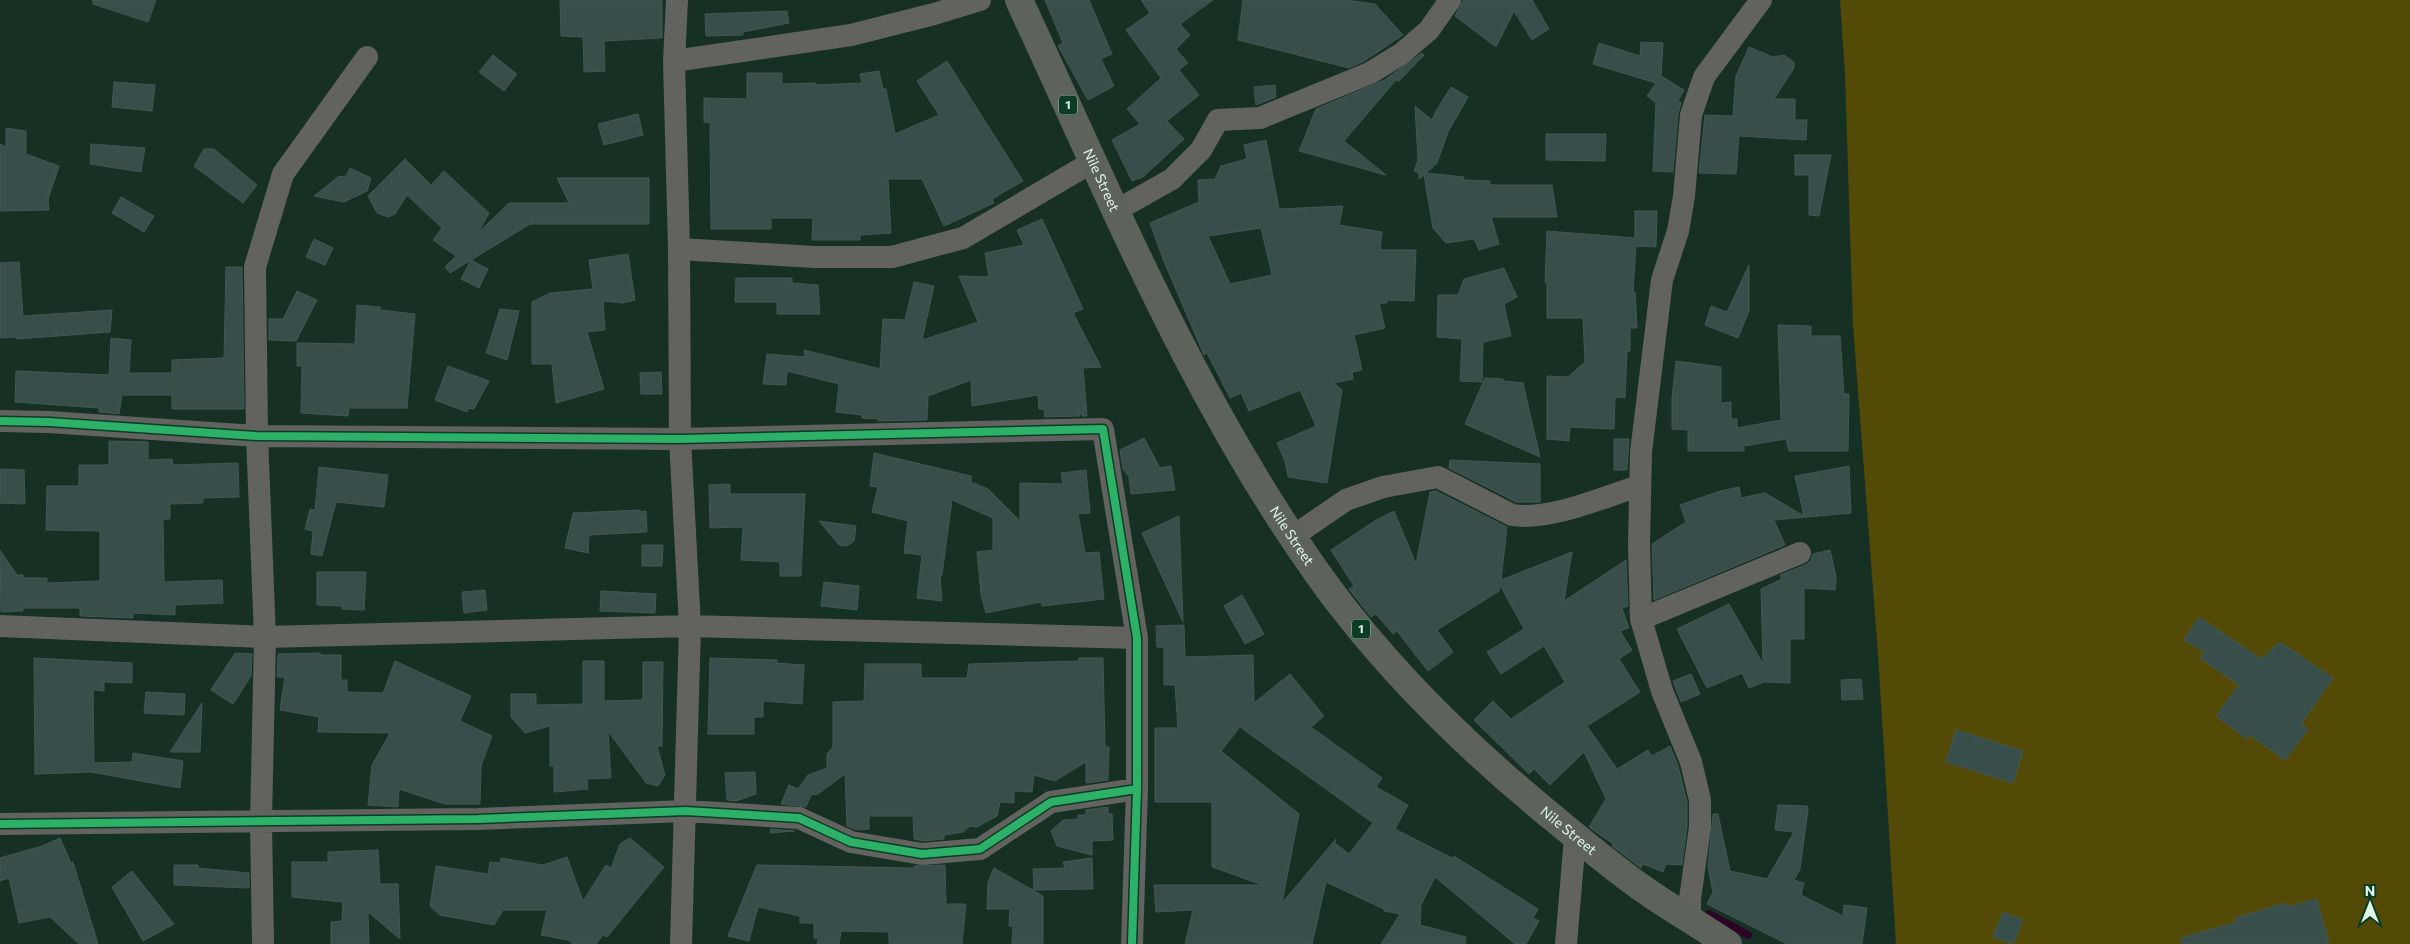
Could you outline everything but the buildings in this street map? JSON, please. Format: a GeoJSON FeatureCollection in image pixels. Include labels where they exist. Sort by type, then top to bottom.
{"type":"FeatureCollection","features":[{"type":"Feature","properties":{"kind":"main road","name":"Nile Street"},"geometry":{"type":"LineString","coordinates":[[1018,0],[1166,316],[1227,428],[1292,537],[1330,591],[1421,698],[1474,751],[1575,838],[1644,890],[1728,944]]}},
{"type":"Feature","properties":{"kind":"street"},"geometry":{"type":"LineString","coordinates":[[677,0],[674,61],[680,249],[680,439],[690,626],[682,944]]}},
{"type":"Feature","properties":{"kind":"street"},"geometry":{"type":"LineString","coordinates":[[674,61],[851,36],[980,0]]}},
{"type":"Feature","properties":{"kind":"street"},"geometry":{"type":"LineString","coordinates":[[1117,210],[1172,179],[1200,150],[1218,120],[1260,118],[1370,73],[1401,54],[1429,30],[1450,0]]}},
{"type":"Feature","properties":{"kind":"street"},"geometry":{"type":"LineString","coordinates":[[1690,919],[1700,827],[1700,800],[1691,762],[1662,690],[1642,619],[1639,486],[1662,280],[1678,231],[1684,196],[1691,115],[1704,77],[1760,0]]}},
{"type":"Feature","properties":{"kind":"street"},"geometry":{"type":"LineString","coordinates":[[263,944],[261,822],[265,637],[257,436],[256,267],[283,174],[367,57]]}},
{"type":"Feature","properties":{"kind":"street"},"geometry":{"type":"LineString","coordinates":[[680,249],[815,257],[892,257],[963,238],[1094,160]]}},
{"type":"Feature","properties":{"kind":"street"},"geometry":{"type":"LineString","coordinates":[[0,421],[49,422],[257,436],[680,439],[1103,428],[1137,638],[1137,790],[1132,944]]}},
{"type":"Feature","properties":{"kind":"street"},"geometry":{"type":"LineString","coordinates":[[1292,537],[1346,500],[1383,487],[1438,477],[1512,515],[1523,517],[1568,508],[1639,486]]}},
{"type":"Feature","properties":{"kind":"street"},"geometry":{"type":"LineString","coordinates":[[1642,619],[1800,553]]}},
{"type":"Feature","properties":{"kind":"street"},"geometry":{"type":"LineString","coordinates":[[0,626],[265,637],[690,626],[1137,638]]}},
{"type":"Feature","properties":{"kind":"street"},"geometry":{"type":"LineString","coordinates":[[0,824],[478,819],[686,811],[799,818],[851,842],[922,854],[980,849],[1051,802],[1137,790]]}},
{"type":"Feature","properties":{"kind":"street"},"geometry":{"type":"LineString","coordinates":[[1566,944],[1575,838]]}},
{"type":"Feature","properties":{"kind":"shaded area"},"geometry":{"type":"Polygon","coordinates":[[[1840,0],[2410,0],[2410,944],[1896,944],[1878,654],[1853,325],[1845,74],[1840,0]]]}},
{"type":"Feature","properties":{"kind":"waterway"},"geometry":{"type":"LineString","coordinates":[[1709,914],[1748,935]]}},
{"type":"Feature","properties":{"kind":"cycle path"},"geometry":{"type":"LineString","coordinates":[[0,421],[49,422],[257,436],[680,439],[1103,429],[1137,638],[1137,789],[1132,944]]}},
{"type":"Feature","properties":{"kind":"cycle path"},"geometry":{"type":"LineString","coordinates":[[0,824],[478,819],[686,811],[799,818],[851,842],[922,854],[980,849],[1051,802],[1137,789]]}}]}
